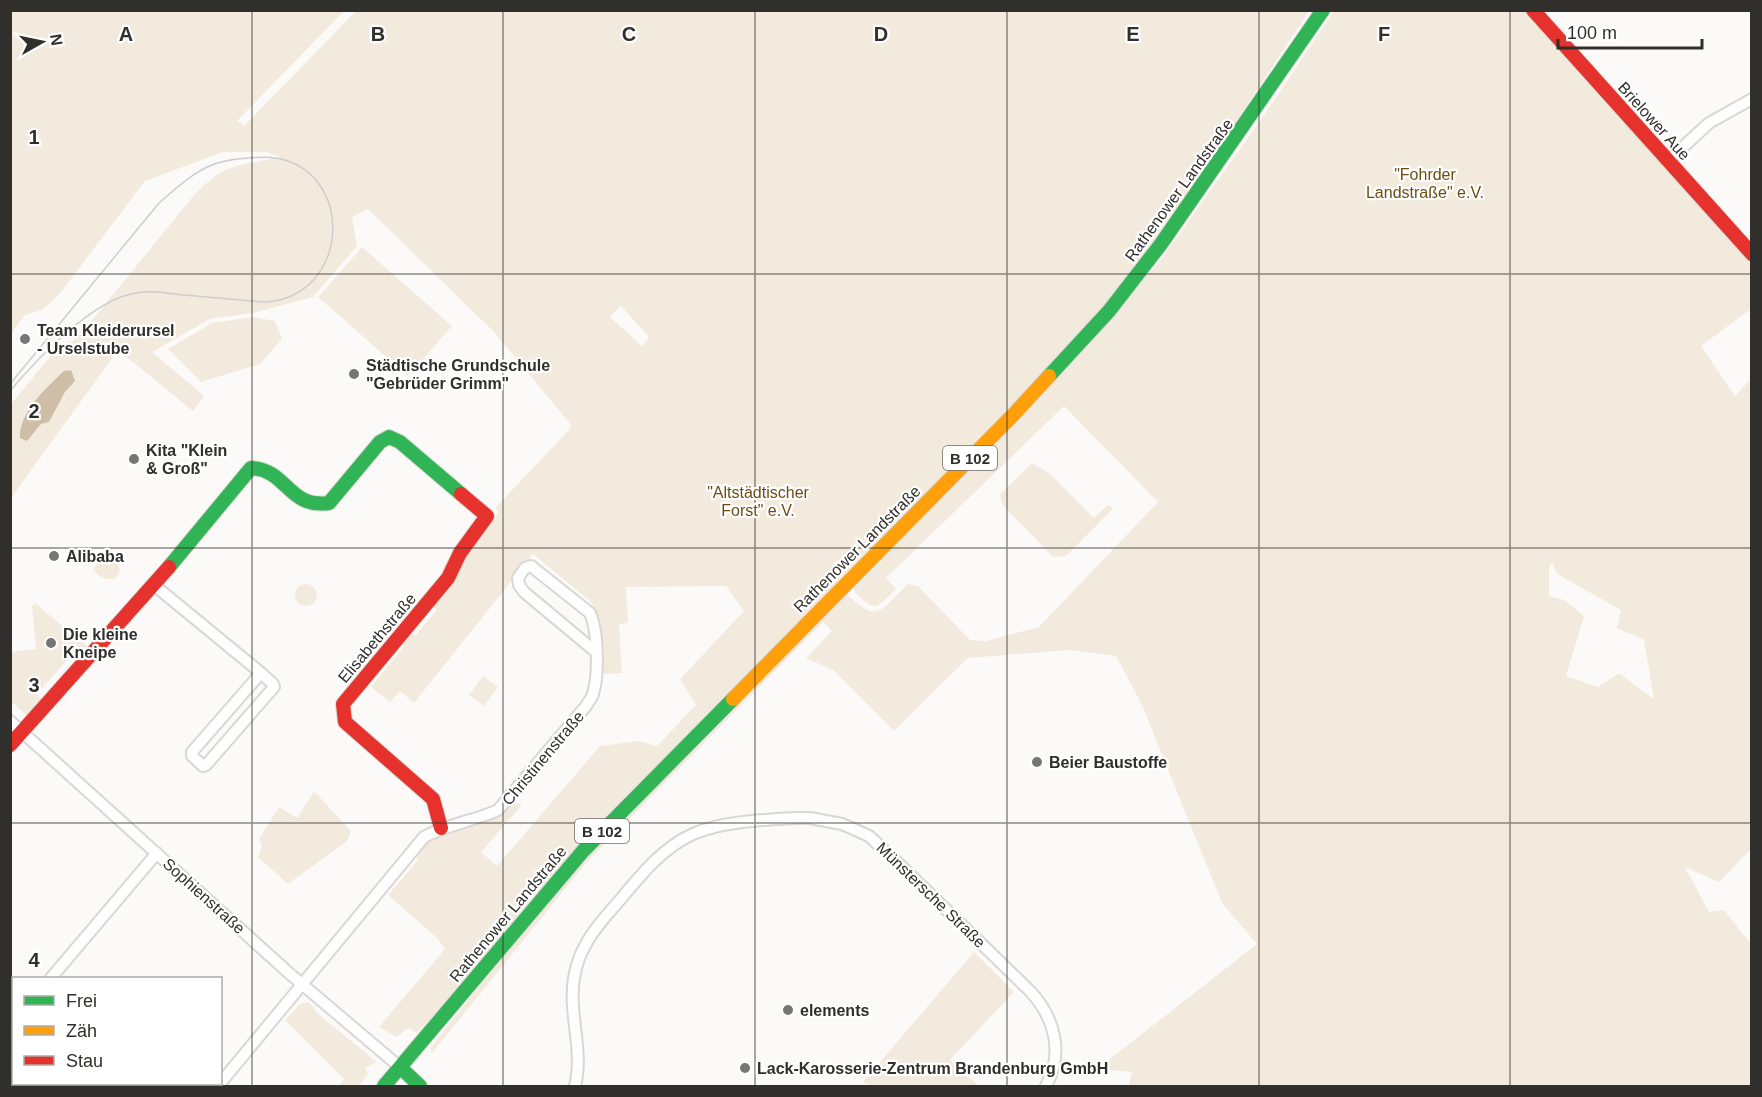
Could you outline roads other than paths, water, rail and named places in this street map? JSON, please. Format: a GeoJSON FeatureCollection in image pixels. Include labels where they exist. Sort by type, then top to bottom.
{"type":"FeatureCollection","features":[{"type":"Feature","properties":{"kind":"street","name":"Rathenower Landstraße"},"geometry":{"type":"LineString","coordinates":[[384,1086],[583,851],[1014,414],[1108,311],[1154,253],[1209,177],[1323,10]]}},
{"type":"Feature","properties":{"kind":"street","name":"Brielower Aue"},"geometry":{"type":"LineString","coordinates":[[1533,10],[1752,254]]}},
{"type":"Feature","properties":{"kind":"street"},"geometry":{"type":"LineString","coordinates":[[1668,161],[1709,123],[1752,99]]}},
{"type":"Feature","properties":{"kind":"street","name":"Elisabethstraße"},"geometry":{"type":"LineString","coordinates":[[154,585],[250,468],[258,467],[266,470],[307,504],[318,507],[329,503],[380,442],[389,437],[400,442],[487,516],[460,553],[448,578],[343,704],[345,722],[433,799],[441,828]]}},
{"type":"Feature","properties":{"kind":"street","name":"Christinenstraße"},"geometry":{"type":"LineString","coordinates":[[222,1081],[424,837],[441,828],[486,816],[498,810],[586,706],[593,694],[596,652],[595,624],[590,613],[531,566],[525,568],[518,578],[519,585],[524,592],[596,652]]}},
{"type":"Feature","properties":{"kind":"street"},"geometry":{"type":"LineString","coordinates":[[10,745],[154,585],[261,673],[274,687],[203,766],[192,756],[192,752],[261,673]]}},
{"type":"Feature","properties":{"kind":"street","name":"Sophienstraße"},"geometry":{"type":"LineString","coordinates":[[10,721],[303,985],[401,1068]]}},
{"type":"Feature","properties":{"kind":"street","name":"Münstersche Straße"},"geometry":{"type":"LineString","coordinates":[[575,1086],[579,1063],[574,979],[586,942],[607,915],[655,861],[681,840],[712,828],[810,818],[842,824],[868,836],[1030,991],[1045,1010],[1055,1036],[1055,1063],[1046,1086]]}},
{"type":"Feature","properties":{"kind":"street"},"geometry":{"type":"LineString","coordinates":[[52,977],[157,854]]}},
{"type":"Feature","properties":{"kind":"street"},"geometry":{"type":"LineString","coordinates":[[401,1068],[420,1086]]}},
{"type":"Feature","properties":{"kind":"tram line"},"geometry":{"type":"LineString","coordinates":[[10,384],[159,203],[200,171],[216,163],[231,160],[257,157],[278,158],[308,173],[323,190],[331,210],[333,231],[329,253],[319,273],[304,289],[283,299],[265,302],[153,292],[136,293],[119,298],[102,306],[67,332],[10,391]]}},
{"type":"Feature","properties":{"kind":"place","name":"Team Kleiderursel - Urselstube"},"geometry":{"type":"Point","coordinates":[25,339]}},
{"type":"Feature","properties":{"kind":"place","name":"Städtische Grundschule \"Gebrüder Grimm\""},"geometry":{"type":"Point","coordinates":[354,374]}},
{"type":"Feature","properties":{"kind":"place","name":"Kita \"Klein & Groß\""},"geometry":{"type":"Point","coordinates":[134,459]}},
{"type":"Feature","properties":{"kind":"place","name":"Alibaba"},"geometry":{"type":"Point","coordinates":[54,556]}},
{"type":"Feature","properties":{"kind":"place","name":"Die kleine Kneipe"},"geometry":{"type":"Point","coordinates":[51,643]}},
{"type":"Feature","properties":{"kind":"place","name":"Beier Baustoffe"},"geometry":{"type":"Point","coordinates":[1037,762]}},
{"type":"Feature","properties":{"kind":"place","name":"elements"},"geometry":{"type":"Point","coordinates":[788,1010]}},
{"type":"Feature","properties":{"kind":"place","name":"Lack-Karosserie-Zentrum Brandenburg GmbH"},"geometry":{"type":"Point","coordinates":[745,1068]}},
{"type":"Feature","properties":{"kind":"park label","name":"\"Fohrder Landstraße\" e.V."},"geometry":{"type":"Point","coordinates":[1425,183]}},
{"type":"Feature","properties":{"kind":"park label","name":"\"Altstädtischer Forst\" e.V."},"geometry":{"type":"Point","coordinates":[758,501]}}]}
